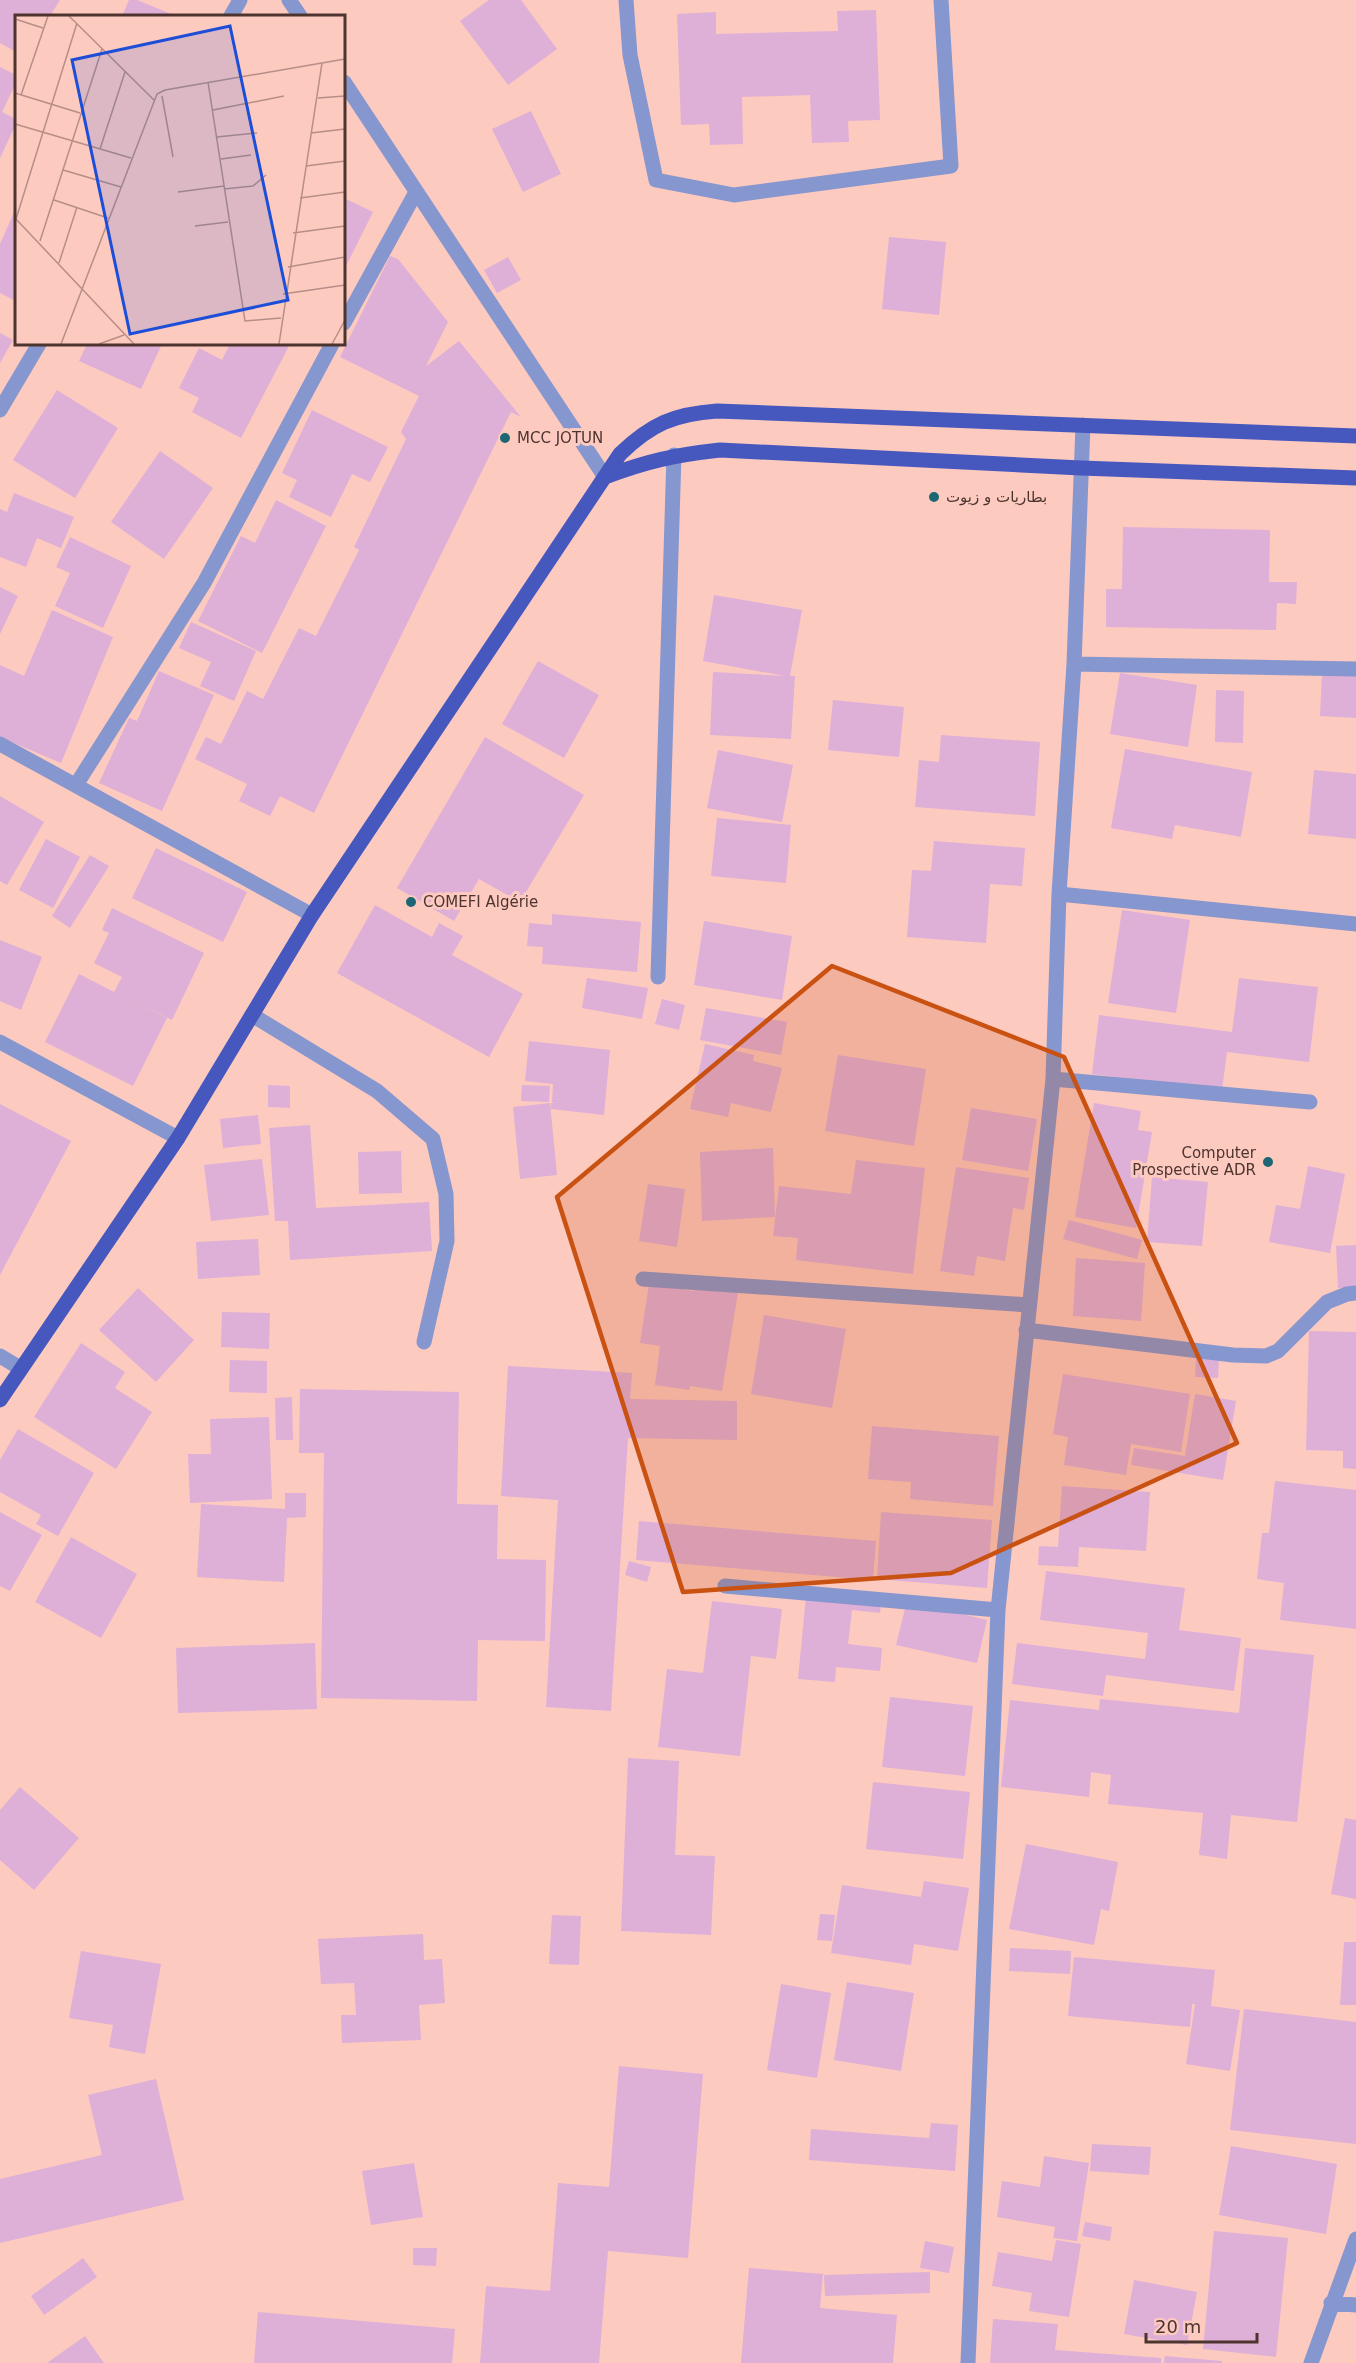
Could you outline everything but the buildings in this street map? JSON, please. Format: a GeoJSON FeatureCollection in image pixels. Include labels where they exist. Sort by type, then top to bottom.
{"type":"FeatureCollection","features":[{"type":"Feature","properties":{"kind":"main road"},"geometry":{"type":"LineString","coordinates":[[0,1400],[178,1138],[312,915],[620,454],[639,435],[663,421],[689,413],[717,411],[1356,436]]}},
{"type":"Feature","properties":{"kind":"main road"},"geometry":{"type":"LineString","coordinates":[[605,477],[639,464],[674,455],[720,450],[1081,468],[1356,478]]}},
{"type":"Feature","properties":{"kind":"street"},"geometry":{"type":"LineString","coordinates":[[232,15],[240,0]]}},
{"type":"Feature","properties":{"kind":"street"},"geometry":{"type":"LineString","coordinates":[[289,0],[299,15]]}},
{"type":"Feature","properties":{"kind":"street"},"geometry":{"type":"LineString","coordinates":[[626,0],[630,55],[656,180],[734,195],[951,166],[941,0]]}},
{"type":"Feature","properties":{"kind":"street"},"geometry":{"type":"LineString","coordinates":[[345,84],[605,477]]}},
{"type":"Feature","properties":{"kind":"street"},"geometry":{"type":"LineString","coordinates":[[345,321],[416,192]]}},
{"type":"Feature","properties":{"kind":"street"},"geometry":{"type":"LineString","coordinates":[[0,410],[38,345]]}},
{"type":"Feature","properties":{"kind":"street"},"geometry":{"type":"LineString","coordinates":[[76,785],[204,583],[331,345]]}},
{"type":"Feature","properties":{"kind":"street"},"geometry":{"type":"LineString","coordinates":[[968,2363],[998,1610],[1053,1079],[1059,894],[1074,664],[1083,425]]}},
{"type":"Feature","properties":{"kind":"street"},"geometry":{"type":"LineString","coordinates":[[658,977],[674,455]]}},
{"type":"Feature","properties":{"kind":"street"},"geometry":{"type":"LineString","coordinates":[[1074,664],[1356,669]]}},
{"type":"Feature","properties":{"kind":"street"},"geometry":{"type":"LineString","coordinates":[[0,744],[312,915]]}},
{"type":"Feature","properties":{"kind":"street"},"geometry":{"type":"LineString","coordinates":[[1059,894],[1356,924]]}},
{"type":"Feature","properties":{"kind":"street"},"geometry":{"type":"LineString","coordinates":[[252,1015],[377,1091],[433,1139],[446,1194],[447,1241],[424,1342]]}},
{"type":"Feature","properties":{"kind":"street"},"geometry":{"type":"LineString","coordinates":[[0,1042],[178,1138]]}},
{"type":"Feature","properties":{"kind":"street"},"geometry":{"type":"LineString","coordinates":[[1053,1079],[1310,1102]]}},
{"type":"Feature","properties":{"kind":"street"},"geometry":{"type":"LineString","coordinates":[[643,1279],[1029,1305]]}},
{"type":"Feature","properties":{"kind":"street"},"geometry":{"type":"LineString","coordinates":[[1026,1330],[1233,1356],[1266,1356],[1278,1351],[1327,1302],[1356,1293]]}},
{"type":"Feature","properties":{"kind":"street"},"geometry":{"type":"LineString","coordinates":[[0,1356],[20,1368]]}},
{"type":"Feature","properties":{"kind":"street"},"geometry":{"type":"LineString","coordinates":[[726,1586],[998,1610]]}},
{"type":"Feature","properties":{"kind":"street"},"geometry":{"type":"LineString","coordinates":[[1311,2363],[1356,2238]]}},
{"type":"Feature","properties":{"kind":"street"},"geometry":{"type":"LineString","coordinates":[[1331,2303],[1356,2305]]}},
{"type":"Feature","properties":{"kind":"highlighted area"},"geometry":{"type":"Polygon","coordinates":[[[832,966],[1064,1057],[1237,1443],[951,1573],[683,1592],[557,1197],[832,966]]]}},
{"type":"Feature","properties":{"kind":"place","name":"MCC JOTUN"},"geometry":{"type":"Point","coordinates":[505,438]}},
{"type":"Feature","properties":{"kind":"place","name":"بطاريات و زيوت"},"geometry":{"type":"Point","coordinates":[934,497]}},
{"type":"Feature","properties":{"kind":"place","name":"COMEFI Algérie"},"geometry":{"type":"Point","coordinates":[411,902]}},
{"type":"Feature","properties":{"kind":"place","name":"Computer Prospective ADR"},"geometry":{"type":"Point","coordinates":[1268,1162]}}]}
